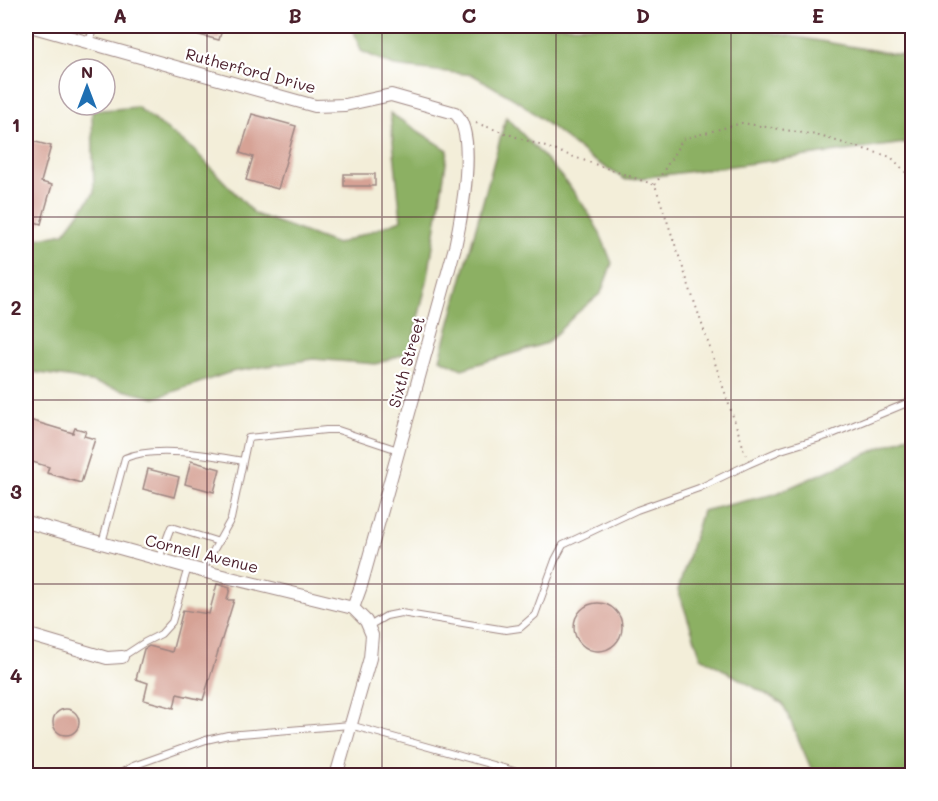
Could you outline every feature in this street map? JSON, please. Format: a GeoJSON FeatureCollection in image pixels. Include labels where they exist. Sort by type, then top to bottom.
{"type":"FeatureCollection","features":[{"type":"Feature","properties":{"kind":"street","name":"Rutherford Drive"},"geometry":{"type":"LineString","coordinates":[[30,26],[315,106],[345,105],[391,94],[455,113],[460,119]]}},
{"type":"Feature","properties":{"kind":"street","name":"Sixth Street"},"geometry":{"type":"LineString","coordinates":[[353,608],[361,586],[464,208],[465,134],[460,119]]}},
{"type":"Feature","properties":{"kind":"street","name":"Cornell Avenue"},"geometry":{"type":"LineString","coordinates":[[26,522],[159,560],[353,608]]}},
{"type":"Feature","properties":{"kind":"street"},"geometry":{"type":"LineString","coordinates":[[336,776],[370,658],[372,635],[367,624],[353,608]]}},
{"type":"Feature","properties":{"kind":"street"},"geometry":{"type":"LineString","coordinates":[[26,634],[107,658],[122,657]]}},
{"type":"Feature","properties":{"kind":"lane"},"geometry":{"type":"LineString","coordinates":[[89,42],[94,26]]}},
{"type":"Feature","properties":{"kind":"lane"},"geometry":{"type":"LineString","coordinates":[[367,624],[401,613],[506,630],[520,628],[536,615],[555,560],[563,545],[638,510],[699,488],[781,450],[830,435],[912,401]]}},
{"type":"Feature","properties":{"kind":"lane"},"geometry":{"type":"LineString","coordinates":[[202,571],[231,519],[248,438],[338,430],[398,450]]}},
{"type":"Feature","properties":{"kind":"lane"},"geometry":{"type":"LineString","coordinates":[[102,544],[125,458],[138,453],[181,453],[243,461]]}},
{"type":"Feature","properties":{"kind":"lane"},"geometry":{"type":"LineString","coordinates":[[159,560],[171,527],[219,542]]}},
{"type":"Feature","properties":{"kind":"lane"},"geometry":{"type":"LineString","coordinates":[[122,657],[161,634],[172,622],[188,567]]}},
{"type":"Feature","properties":{"kind":"lane"},"geometry":{"type":"LineString","coordinates":[[116,776],[133,766],[206,740],[228,735],[350,725],[532,776]]}},
{"type":"Feature","properties":{"kind":"path"},"geometry":{"type":"LineString","coordinates":[[460,119],[655,185]]}},
{"type":"Feature","properties":{"kind":"path"},"geometry":{"type":"LineString","coordinates":[[749,464],[655,185],[683,138],[742,123],[816,135],[891,157],[912,179]]}},
{"type":"Feature","properties":{"kind":"green space"},"geometry":{"type":"Polygon","coordinates":[[[352,26],[734,26],[912,57],[912,142],[626,180],[590,158],[521,103],[473,75],[394,66],[361,51],[352,26]]]}},
{"type":"Feature","properties":{"kind":"green space"},"geometry":{"type":"Polygon","coordinates":[[[137,107],[195,151],[255,214],[337,244],[401,220],[390,113],[448,150],[428,277],[410,352],[376,364],[313,359],[231,372],[155,398],[74,378],[26,371],[26,241],[64,233],[94,193],[92,117],[117,117],[117,109],[137,107]]]}},
{"type":"Feature","properties":{"kind":"green space"},"geometry":{"type":"Polygon","coordinates":[[[506,117],[556,170],[578,198],[597,228],[612,263],[601,293],[547,343],[462,369],[440,359],[506,117]]]}},
{"type":"Feature","properties":{"kind":"green space"},"geometry":{"type":"Polygon","coordinates":[[[912,434],[912,775],[814,775],[783,704],[701,657],[678,590],[702,511],[775,494],[912,434]]]}},
{"type":"Feature","properties":{"kind":"building"},"geometry":{"type":"Polygon","coordinates":[[[177,26],[223,26],[219,40],[176,29],[177,26]]]}},
{"type":"Feature","properties":{"kind":"building"},"geometry":{"type":"Polygon","coordinates":[[[252,114],[296,126],[278,189],[246,180],[253,157],[240,153],[252,114]]]}},
{"type":"Feature","properties":{"kind":"building"},"geometry":{"type":"Polygon","coordinates":[[[32,141],[51,146],[41,182],[52,185],[41,224],[26,219],[26,147],[30,148],[32,141]]]}},
{"type":"Feature","properties":{"kind":"building"},"geometry":{"type":"Polygon","coordinates":[[[344,174],[375,174],[375,186],[344,186],[344,174]]]}},
{"type":"Feature","properties":{"kind":"building"},"geometry":{"type":"Polygon","coordinates":[[[26,419],[73,433],[75,428],[86,431],[84,436],[95,439],[81,483],[47,473],[49,467],[26,460],[26,419]]]}},
{"type":"Feature","properties":{"kind":"building"},"geometry":{"type":"Polygon","coordinates":[[[191,461],[220,469],[214,492],[185,484],[191,461]]]}},
{"type":"Feature","properties":{"kind":"building"},"geometry":{"type":"Polygon","coordinates":[[[148,469],[179,477],[174,497],[143,489],[148,469]]]}},
{"type":"Feature","properties":{"kind":"building"},"geometry":{"type":"Polygon","coordinates":[[[217,584],[230,588],[227,600],[234,600],[203,700],[177,694],[174,708],[144,700],[148,683],[136,679],[144,649],[149,646],[172,652],[183,610],[209,614],[217,584]]]}},
{"type":"Feature","properties":{"kind":"building"},"geometry":{"type":"Polygon","coordinates":[[[593,603],[603,603],[618,613],[622,627],[621,636],[612,647],[603,651],[593,651],[578,641],[574,632],[574,622],[584,607],[593,603]]]}},
{"type":"Feature","properties":{"kind":"building"},"geometry":{"type":"Polygon","coordinates":[[[66,709],[75,713],[79,722],[75,731],[66,735],[57,731],[53,722],[57,713],[66,709]]]}}]}
